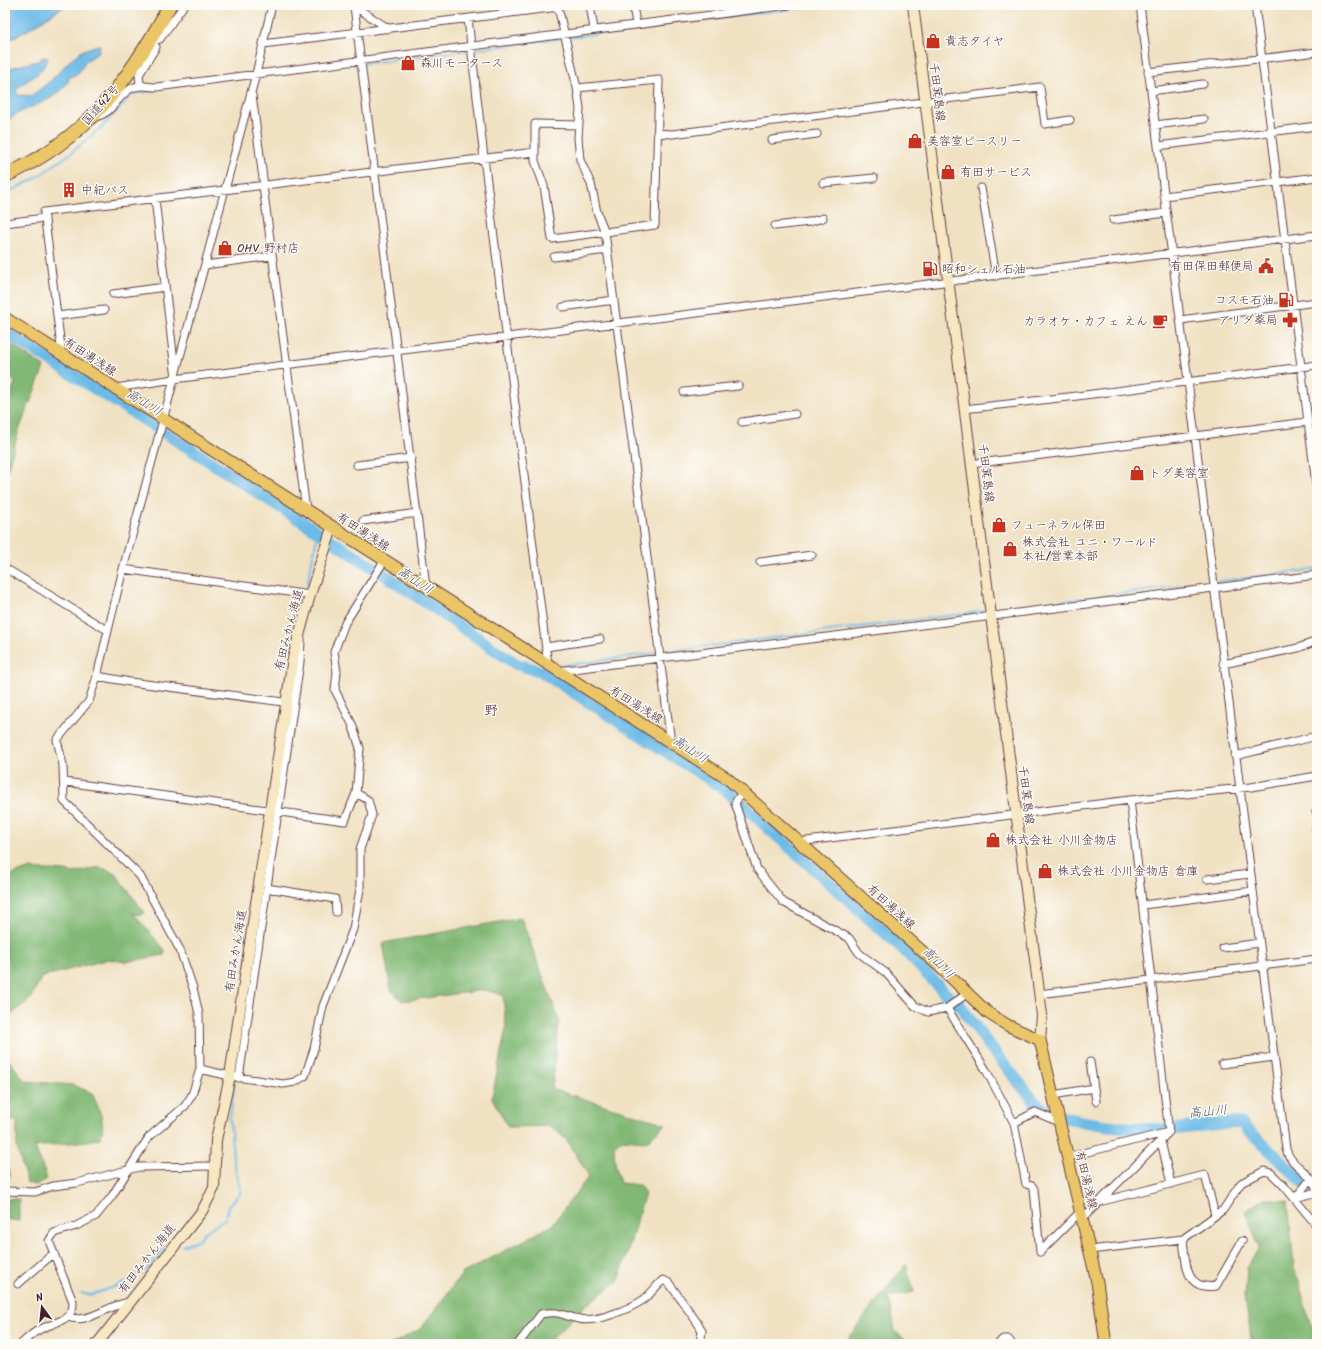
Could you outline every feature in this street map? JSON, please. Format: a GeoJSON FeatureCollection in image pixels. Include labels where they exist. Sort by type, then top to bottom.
{"type":"FeatureCollection","features":[{"type":"Feature","properties":{"kind":"highway","name":"国道42号"},"geometry":{"type":"LineString","coordinates":[[5,176],[59,146],[93,117],[155,42],[170,5]]}},
{"type":"Feature","properties":{"kind":"main road","name":"千田箕島線"},"geometry":{"type":"LineString","coordinates":[[913,5],[1039,994],[1042,1022],[1040,1040]]}},
{"type":"Feature","properties":{"kind":"main road","name":"有田湯浅線"},"geometry":{"type":"LineString","coordinates":[[5,318],[116,388],[163,423],[306,510],[331,530],[426,587],[721,774],[743,791],[994,1017],[1040,1040],[1090,1250],[1103,1314],[1106,1344]]}},
{"type":"Feature","properties":{"kind":"main road","name":"有田みかん海道"},"geometry":{"type":"LineString","coordinates":[[97,1344],[207,1204],[214,1188],[219,1118],[234,1077],[290,703],[294,658],[310,595],[331,530]]}},
{"type":"Feature","properties":{"kind":"street"},"geometry":{"type":"LineString","coordinates":[[144,86],[140,83],[139,75],[155,42],[184,5]]}},
{"type":"Feature","properties":{"kind":"street"},"geometry":{"type":"LineString","coordinates":[[21,1344],[37,1331],[52,1323],[62,1322],[68,1317],[72,1309],[73,1302],[49,1242],[54,1233],[76,1226],[96,1216],[112,1196],[149,1137],[185,1106],[192,1095],[200,1069],[199,1014],[193,988],[180,950],[140,876],[64,801],[65,782],[57,740],[89,701],[97,676],[123,569],[252,90],[272,5]]}},
{"type":"Feature","properties":{"kind":"street"},"geometry":{"type":"LineString","coordinates":[[590,5],[594,29]]}},
{"type":"Feature","properties":{"kind":"street"},"geometry":{"type":"LineString","coordinates":[[633,5],[636,24]]}},
{"type":"Feature","properties":{"kind":"street"},"geometry":{"type":"LineString","coordinates":[[93,117],[105,114],[130,89],[137,86],[157,87],[594,29],[789,5]]}},
{"type":"Feature","properties":{"kind":"street"},"geometry":{"type":"LineString","coordinates":[[1140,5],[1287,1154],[1315,1183],[1317,1191],[1295,1198]]}},
{"type":"Feature","properties":{"kind":"street"},"geometry":{"type":"LineString","coordinates":[[1255,5],[1317,492]]}},
{"type":"Feature","properties":{"kind":"street"},"geometry":{"type":"LineString","coordinates":[[353,6],[389,29]]}},
{"type":"Feature","properties":{"kind":"street"},"geometry":{"type":"LineString","coordinates":[[353,6],[426,587]]}},
{"type":"Feature","properties":{"kind":"street"},"geometry":{"type":"LineString","coordinates":[[263,44],[468,19],[558,6],[577,88],[580,108],[580,160],[593,191],[597,212],[605,232],[672,743]]}},
{"type":"Feature","properties":{"kind":"street"},"geometry":{"type":"LineString","coordinates":[[468,19],[484,158],[548,665]]}},
{"type":"Feature","properties":{"kind":"street"},"geometry":{"type":"LineString","coordinates":[[1148,72],[1317,52]]}},
{"type":"Feature","properties":{"kind":"street"},"geometry":{"type":"LineString","coordinates":[[577,88],[659,80],[655,225],[552,239],[544,186],[535,161],[535,124],[579,125]]}},
{"type":"Feature","properties":{"kind":"street"},"geometry":{"type":"LineString","coordinates":[[1151,91],[1203,84]]}},
{"type":"Feature","properties":{"kind":"street"},"geometry":{"type":"LineString","coordinates":[[657,133],[672,134],[1040,87],[1044,124],[1070,120]]}},
{"type":"Feature","properties":{"kind":"street"},"geometry":{"type":"LineString","coordinates":[[252,90],[263,186],[306,510]]}},
{"type":"Feature","properties":{"kind":"street"},"geometry":{"type":"LineString","coordinates":[[1155,125],[1204,119]]}},
{"type":"Feature","properties":{"kind":"street"},"geometry":{"type":"LineString","coordinates":[[1158,146],[1317,126]]}},
{"type":"Feature","properties":{"kind":"street"},"geometry":{"type":"LineString","coordinates":[[772,140],[816,134]]}},
{"type":"Feature","properties":{"kind":"street"},"geometry":{"type":"LineString","coordinates":[[59,352],[61,347],[44,212],[535,152]]}},
{"type":"Feature","properties":{"kind":"street"},"geometry":{"type":"LineString","coordinates":[[1164,196],[1317,177]]}},
{"type":"Feature","properties":{"kind":"street"},"geometry":{"type":"LineString","coordinates":[[823,183],[874,178]]}},
{"type":"Feature","properties":{"kind":"street"},"geometry":{"type":"LineString","coordinates":[[981,188],[996,276]]}},
{"type":"Feature","properties":{"kind":"street"},"geometry":{"type":"LineString","coordinates":[[155,199],[175,376]]}},
{"type":"Feature","properties":{"kind":"street"},"geometry":{"type":"LineString","coordinates":[[1113,220],[1166,213]]}},
{"type":"Feature","properties":{"kind":"street"},"geometry":{"type":"LineString","coordinates":[[5,223],[45,218]]}},
{"type":"Feature","properties":{"kind":"street"},"geometry":{"type":"LineString","coordinates":[[775,226],[803,223],[823,218]]}},
{"type":"Feature","properties":{"kind":"street"},"geometry":{"type":"LineString","coordinates":[[116,388],[175,376],[396,352],[1317,235]]}},
{"type":"Feature","properties":{"kind":"street"},"geometry":{"type":"LineString","coordinates":[[554,257],[607,250]]}},
{"type":"Feature","properties":{"kind":"street"},"geometry":{"type":"LineString","coordinates":[[205,265],[272,256]]}},
{"type":"Feature","properties":{"kind":"street"},"geometry":{"type":"LineString","coordinates":[[113,294],[165,288]]}},
{"type":"Feature","properties":{"kind":"street"},"geometry":{"type":"LineString","coordinates":[[563,307],[614,300]]}},
{"type":"Feature","properties":{"kind":"street"},"geometry":{"type":"LineString","coordinates":[[1180,320],[1317,302]]}},
{"type":"Feature","properties":{"kind":"street"},"geometry":{"type":"LineString","coordinates":[[57,316],[104,310]]}},
{"type":"Feature","properties":{"kind":"street"},"geometry":{"type":"LineString","coordinates":[[964,409],[1317,365]]}},
{"type":"Feature","properties":{"kind":"street"},"geometry":{"type":"LineString","coordinates":[[684,392],[738,386]]}},
{"type":"Feature","properties":{"kind":"street"},"geometry":{"type":"LineString","coordinates":[[742,422],[795,414]]}},
{"type":"Feature","properties":{"kind":"street"},"geometry":{"type":"LineString","coordinates":[[972,464],[1307,422]]}},
{"type":"Feature","properties":{"kind":"street"},"geometry":{"type":"LineString","coordinates":[[358,465],[410,458]]}},
{"type":"Feature","properties":{"kind":"street"},"geometry":{"type":"LineString","coordinates":[[363,520],[417,513]]}},
{"type":"Feature","properties":{"kind":"street"},"geometry":{"type":"LineString","coordinates":[[760,562],[812,555]]}},
{"type":"Feature","properties":{"kind":"street"},"geometry":{"type":"LineString","coordinates":[[65,782],[345,821],[356,792],[360,748],[352,724],[335,690],[337,672],[334,652],[345,623],[384,561]]}},
{"type":"Feature","properties":{"kind":"street"},"geometry":{"type":"LineString","coordinates":[[5,568],[107,630]]}},
{"type":"Feature","properties":{"kind":"street"},"geometry":{"type":"LineString","coordinates":[[123,569],[310,595]]}},
{"type":"Feature","properties":{"kind":"street"},"geometry":{"type":"LineString","coordinates":[[558,671],[990,611],[1317,575]]}},
{"type":"Feature","properties":{"kind":"street"},"geometry":{"type":"LineString","coordinates":[[546,647],[600,640]]}},
{"type":"Feature","properties":{"kind":"street"},"geometry":{"type":"LineString","coordinates":[[1224,664],[1298,648],[1317,641]]}},
{"type":"Feature","properties":{"kind":"street"},"geometry":{"type":"LineString","coordinates":[[97,676],[130,682],[290,703]]}},
{"type":"Feature","properties":{"kind":"street"},"geometry":{"type":"LineString","coordinates":[[1235,756],[1317,736]]}},
{"type":"Feature","properties":{"kind":"street"},"geometry":{"type":"LineString","coordinates":[[799,842],[1130,800],[1239,787],[1251,787],[1317,776]]}},
{"type":"Feature","properties":{"kind":"street"},"geometry":{"type":"LineString","coordinates":[[743,791],[735,803],[754,862],[759,873],[783,902],[849,938],[859,953],[886,973],[915,1006],[928,1012],[950,1007],[968,993]]}},
{"type":"Feature","properties":{"kind":"street"},"geometry":{"type":"LineString","coordinates":[[200,1069],[234,1077],[283,1084],[295,1082],[305,1076],[314,1049],[323,1006],[353,929],[357,909],[360,889],[360,849],[372,815],[368,800],[356,792]]}},
{"type":"Feature","properties":{"kind":"street"},"geometry":{"type":"LineString","coordinates":[[950,1007],[1014,1123],[1026,1184],[1032,1186],[1034,1189],[1040,1252],[1099,1202],[1160,1138],[1169,1132],[1130,800]]}},
{"type":"Feature","properties":{"kind":"street"},"geometry":{"type":"LineString","coordinates":[[234,1077],[267,888],[274,812]]}},
{"type":"Feature","properties":{"kind":"street"},"geometry":{"type":"LineString","coordinates":[[1207,879],[1250,874]]}},
{"type":"Feature","properties":{"kind":"street"},"geometry":{"type":"LineString","coordinates":[[267,888],[335,899],[336,912]]}},
{"type":"Feature","properties":{"kind":"street"},"geometry":{"type":"LineString","coordinates":[[1143,905],[1253,891]]}},
{"type":"Feature","properties":{"kind":"street"},"geometry":{"type":"LineString","coordinates":[[1224,948],[1259,943]]}},
{"type":"Feature","properties":{"kind":"street"},"geometry":{"type":"LineString","coordinates":[[1039,994],[1317,959]]}},
{"type":"Feature","properties":{"kind":"street"},"geometry":{"type":"LineString","coordinates":[[1222,1064],[1274,1057]]}},
{"type":"Feature","properties":{"kind":"street"},"geometry":{"type":"LineString","coordinates":[[1090,1062],[1096,1101]]}},
{"type":"Feature","properties":{"kind":"street"},"geometry":{"type":"LineString","coordinates":[[1053,1095],[1094,1088]]}},
{"type":"Feature","properties":{"kind":"street"},"geometry":{"type":"LineString","coordinates":[[1014,1123],[1035,1112],[1058,1117]]}},
{"type":"Feature","properties":{"kind":"street"},"geometry":{"type":"LineString","coordinates":[[1067,1157],[1160,1138]]}},
{"type":"Feature","properties":{"kind":"street"},"geometry":{"type":"LineString","coordinates":[[1160,1138],[1171,1184]]}},
{"type":"Feature","properties":{"kind":"street"},"geometry":{"type":"LineString","coordinates":[[5,1191],[34,1192],[53,1186],[92,1179],[129,1168],[148,1166],[215,1166]]}},
{"type":"Feature","properties":{"kind":"street"},"geometry":{"type":"LineString","coordinates":[[1090,1250],[1183,1240],[1223,1210],[1241,1183],[1264,1171],[1270,1173],[1295,1198],[1317,1226]]}},
{"type":"Feature","properties":{"kind":"street"},"geometry":{"type":"LineString","coordinates":[[1099,1202],[1205,1175],[1215,1215]]}},
{"type":"Feature","properties":{"kind":"street"},"geometry":{"type":"LineString","coordinates":[[1295,1198],[1311,1179]]}},
{"type":"Feature","properties":{"kind":"street"},"geometry":{"type":"LineString","coordinates":[[1183,1240],[1190,1277],[1196,1284],[1209,1287],[1216,1286],[1242,1241]]}},
{"type":"Feature","properties":{"kind":"street"},"geometry":{"type":"LineString","coordinates":[[18,1284],[54,1253]]}},
{"type":"Feature","properties":{"kind":"street"},"geometry":{"type":"LineString","coordinates":[[518,1344],[541,1314],[554,1311],[581,1320],[598,1318],[624,1310],[644,1299],[662,1280],[669,1283],[699,1325],[702,1331],[700,1344]]}},
{"type":"Feature","properties":{"kind":"street"},"geometry":{"type":"LineString","coordinates":[[68,1317],[81,1320],[123,1303],[130,1302]]}},
{"type":"Feature","properties":{"kind":"street"},"geometry":{"type":"LineString","coordinates":[[998,1344],[1003,1339],[1008,1339],[1012,1344]]}},
{"type":"Feature","properties":{"kind":"green space"},"geometry":{"type":"Polygon","coordinates":[[[5,340],[44,367],[19,430],[5,478],[5,413],[15,382],[5,373],[5,340]]]}},
{"type":"Feature","properties":{"kind":"green space"},"geometry":{"type":"Polygon","coordinates":[[[99,867],[115,873],[145,913],[140,915],[133,913],[165,950],[164,955],[125,962],[109,959],[42,977],[30,999],[5,1020],[5,885],[11,875],[28,869],[75,873],[99,867]]]}},
{"type":"Feature","properties":{"kind":"green space"},"geometry":{"type":"Polygon","coordinates":[[[521,918],[559,1020],[552,1089],[666,1124],[647,1141],[623,1139],[614,1146],[615,1163],[620,1183],[639,1185],[645,1193],[619,1280],[586,1305],[546,1344],[392,1344],[420,1329],[463,1273],[551,1226],[589,1176],[567,1140],[550,1126],[508,1127],[492,1098],[506,1028],[503,995],[485,990],[402,1001],[391,990],[383,943],[521,918]]]}},
{"type":"Feature","properties":{"kind":"green space"},"geometry":{"type":"Polygon","coordinates":[[[5,1055],[25,1081],[73,1085],[92,1093],[101,1116],[103,1127],[100,1138],[88,1141],[35,1147],[47,1179],[36,1185],[27,1183],[17,1148],[17,1120],[9,1122],[7,1165],[10,1177],[5,1176],[5,1055]]]}},
{"type":"Feature","properties":{"kind":"green space"},"geometry":{"type":"Polygon","coordinates":[[[1266,1198],[1288,1201],[1294,1267],[1317,1344],[1252,1344],[1245,1297],[1247,1268],[1259,1248],[1245,1211],[1266,1198]]]}},
{"type":"Feature","properties":{"kind":"green space"},"geometry":{"type":"Polygon","coordinates":[[[5,1199],[19,1199],[19,1221],[5,1219],[5,1199]]]}},
{"type":"Feature","properties":{"kind":"green space"},"geometry":{"type":"Polygon","coordinates":[[[906,1264],[914,1292],[889,1297],[895,1331],[909,1344],[844,1344],[891,1282],[906,1264]]]}},
{"type":"Feature","properties":{"kind":"water"},"geometry":{"type":"Polygon","coordinates":[[[5,5],[66,5],[26,31],[5,42],[5,5]]]}},
{"type":"Feature","properties":{"kind":"water"},"geometry":{"type":"Polygon","coordinates":[[[100,45],[98,53],[86,61],[78,74],[70,77],[57,94],[12,117],[5,124],[6,69],[38,61],[43,57],[48,58],[45,65],[38,73],[16,90],[18,95],[31,96],[50,81],[80,52],[100,45]]]}},
{"type":"Feature","properties":{"kind":"waterway"},"geometry":{"type":"LineString","coordinates":[[709,19],[825,5]]}},
{"type":"Feature","properties":{"kind":"waterway"},"geometry":{"type":"LineString","coordinates":[[354,65],[649,27]]}},
{"type":"Feature","properties":{"kind":"waterway"},"geometry":{"type":"LineString","coordinates":[[5,194],[36,178],[71,153],[104,125],[132,94],[157,90]]}},
{"type":"Feature","properties":{"kind":"waterway","name":"高山川"},"geometry":{"type":"LineString","coordinates":[[5,332],[206,459],[397,583],[516,664],[540,671],[726,790],[903,949],[946,994],[959,1004],[991,1048],[1035,1102],[1046,1110],[1080,1121],[1121,1127],[1174,1129],[1224,1123],[1241,1123],[1303,1182],[1312,1186],[1317,1186]]}},
{"type":"Feature","properties":{"kind":"waterway"},"geometry":{"type":"LineString","coordinates":[[307,585],[318,533]]}},
{"type":"Feature","properties":{"kind":"waterway"},"geometry":{"type":"LineString","coordinates":[[993,610],[1317,569]]}},
{"type":"Feature","properties":{"kind":"waterway"},"geometry":{"type":"LineString","coordinates":[[662,652],[987,611]]}},
{"type":"Feature","properties":{"kind":"waterway"},"geometry":{"type":"LineString","coordinates":[[560,666],[657,653]]}},
{"type":"Feature","properties":{"kind":"waterway","name":"高山川"},"geometry":{"type":"LineString","coordinates":[[540,671],[545,670]]}},
{"type":"Feature","properties":{"kind":"waterway"},"geometry":{"type":"LineString","coordinates":[[182,1246],[199,1239],[205,1232],[225,1219],[228,1207],[241,1192],[233,1159],[230,1118],[235,1078]]}},
{"type":"Feature","properties":{"kind":"waterway"},"geometry":{"type":"LineString","coordinates":[[81,1293],[91,1295],[125,1283],[146,1271],[164,1249]]}},
{"type":"Feature","properties":{"kind":"place","name":"貴志タイヤ"},"geometry":{"type":"Point","coordinates":[933,41]}},
{"type":"Feature","properties":{"kind":"place","name":"森川モータース"},"geometry":{"type":"Point","coordinates":[408,63]}},
{"type":"Feature","properties":{"kind":"place","name":"美容室ピースリー"},"geometry":{"type":"Point","coordinates":[915,141]}},
{"type":"Feature","properties":{"kind":"place","name":"有田サービス"},"geometry":{"type":"Point","coordinates":[948,172]}},
{"type":"Feature","properties":{"kind":"place","name":"中紀バス"},"geometry":{"type":"Point","coordinates":[69,190]}},
{"type":"Feature","properties":{"kind":"place","name":"OHV 野村店"},"geometry":{"type":"Point","coordinates":[225,248]}},
{"type":"Feature","properties":{"kind":"place","name":"有田保田郵便局"},"geometry":{"type":"Point","coordinates":[1266,266]}},
{"type":"Feature","properties":{"kind":"place","name":"昭和シェル石油"},"geometry":{"type":"Point","coordinates":[930,269]}},
{"type":"Feature","properties":{"kind":"place","name":"コスモ石油"},"geometry":{"type":"Point","coordinates":[1286,300]}},
{"type":"Feature","properties":{"kind":"place","name":"アリダ薬局"},"geometry":{"type":"Point","coordinates":[1290,320]}},
{"type":"Feature","properties":{"kind":"place","name":"カラオケ・カフェ えん"},"geometry":{"type":"Point","coordinates":[1160,321]}},
{"type":"Feature","properties":{"kind":"place","name":"トダ美容室"},"geometry":{"type":"Point","coordinates":[1137,473]}},
{"type":"Feature","properties":{"kind":"place","name":"フューネラル保田"},"geometry":{"type":"Point","coordinates":[999,525]}},
{"type":"Feature","properties":{"kind":"place","name":"株式会社 ユニ・ワールド 本社/営業本部"},"geometry":{"type":"Point","coordinates":[1010,549]}},
{"type":"Feature","properties":{"kind":"place","name":"株式会社 小川金物店"},"geometry":{"type":"Point","coordinates":[993,840]}},
{"type":"Feature","properties":{"kind":"place","name":"株式会社 小川金物店 倉庫"},"geometry":{"type":"Point","coordinates":[1045,871]}},
{"type":"Feature","properties":{"kind":"district","name":"野"},"geometry":{"type":"Point","coordinates":[491,711]}}]}
